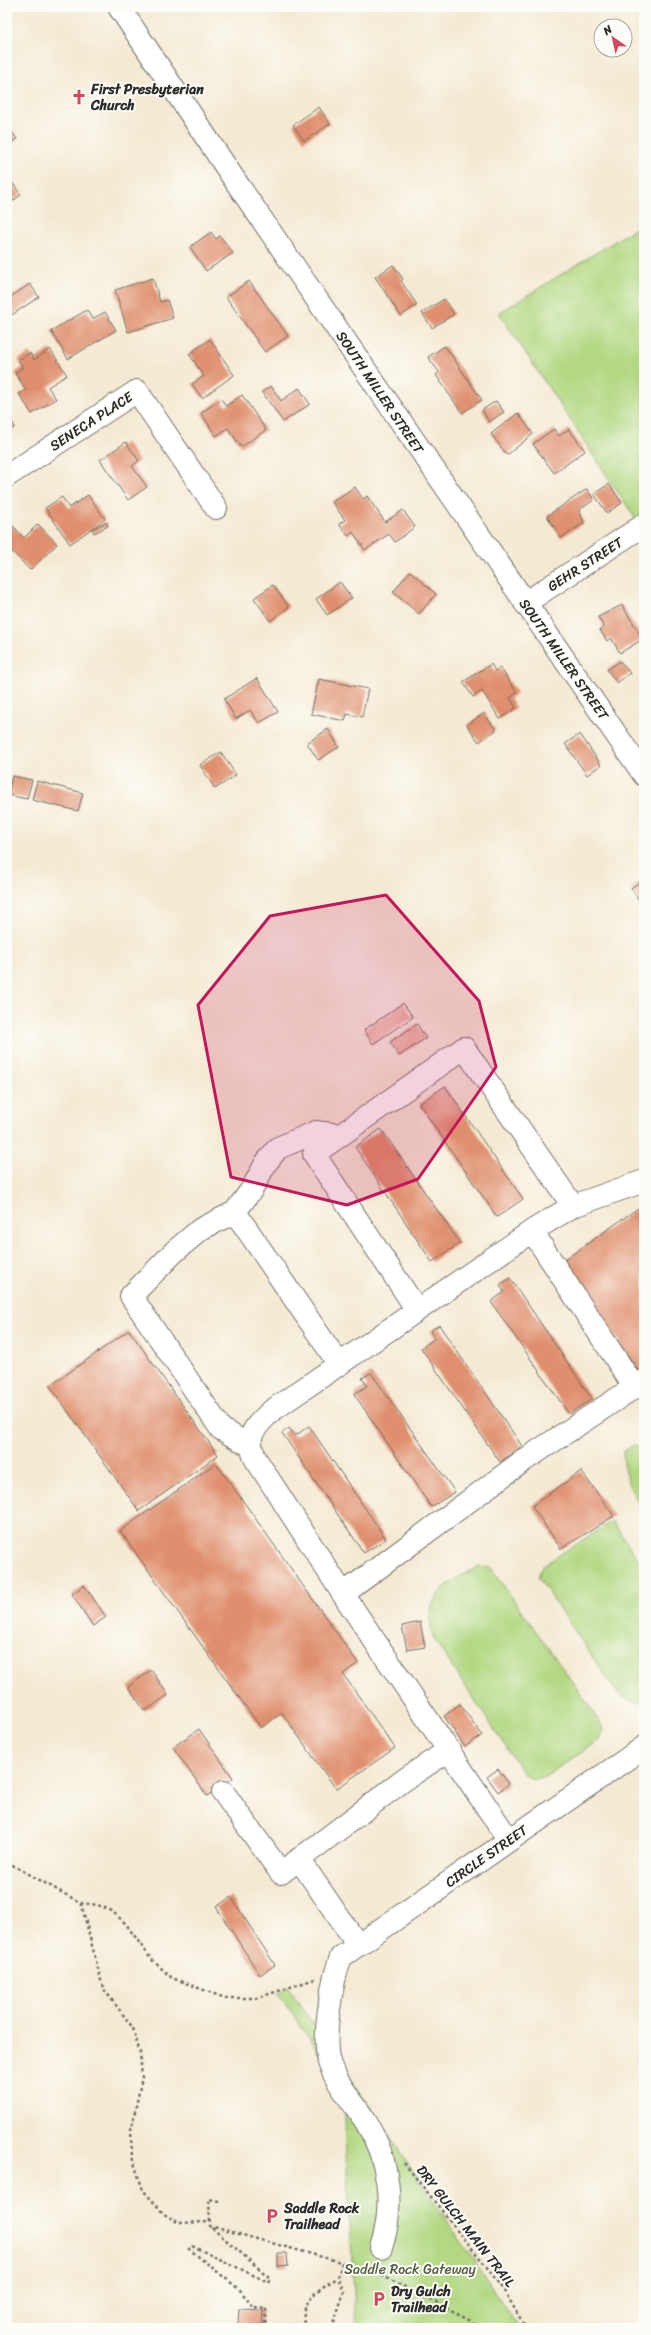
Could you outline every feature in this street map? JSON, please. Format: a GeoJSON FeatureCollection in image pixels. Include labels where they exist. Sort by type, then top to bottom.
{"type":"FeatureCollection","features":[{"type":"Feature","properties":{"kind":"street","name":"SOUTH MILLER STREET"},"geometry":{"type":"LineString","coordinates":[[119,7],[644,775]]}},
{"type":"Feature","properties":{"kind":"street","name":"SENECA PLACE"},"geometry":{"type":"LineString","coordinates":[[7,476],[137,391],[216,508]]}},
{"type":"Feature","properties":{"kind":"street","name":"GEHR STREET"},"geometry":{"type":"LineString","coordinates":[[525,603],[644,525]]}},
{"type":"Feature","properties":{"kind":"street"},"geometry":{"type":"LineString","coordinates":[[418,1310],[314,1154],[464,1048],[573,1206]]}},
{"type":"Feature","properties":{"kind":"street"},"geometry":{"type":"LineString","coordinates":[[341,1135],[316,1132],[278,1148],[266,1163],[252,1189],[235,1212],[201,1229],[175,1251],[131,1296],[221,1429],[249,1445],[255,1458],[343,1594],[509,1840]]}},
{"type":"Feature","properties":{"kind":"street"},"geometry":{"type":"LineString","coordinates":[[249,1445],[252,1431],[270,1412],[532,1231],[573,1206],[644,1181]]}},
{"type":"Feature","properties":{"kind":"street"},"geometry":{"type":"LineString","coordinates":[[235,1212],[339,1364]]}},
{"type":"Feature","properties":{"kind":"street"},"geometry":{"type":"LineString","coordinates":[[343,1594],[523,1461],[639,1384],[532,1231]]}},
{"type":"Feature","properties":{"kind":"street","name":"CIRCLE STREET"},"geometry":{"type":"LineString","coordinates":[[381,2248],[388,2226],[390,2202],[379,2146],[330,2064],[328,2050],[329,2019],[335,1972],[340,1957],[644,1747]]}},
{"type":"Feature","properties":{"kind":"street"},"geometry":{"type":"LineString","coordinates":[[223,1792],[281,1873],[404,1780],[449,1750]]}},
{"type":"Feature","properties":{"kind":"street"},"geometry":{"type":"LineString","coordinates":[[299,1859],[357,1944]]}},
{"type":"Feature","properties":{"kind":"path"},"geometry":{"type":"LineString","coordinates":[[7,1862],[81,1904],[98,1905],[112,1911],[126,1924],[151,1958],[172,1978],[225,1998],[257,1998],[335,1972]]}},
{"type":"Feature","properties":{"kind":"path"},"geometry":{"type":"LineString","coordinates":[[81,1904],[103,1988],[132,2028],[140,2053],[142,2076],[131,2130],[132,2157],[143,2190],[164,2214],[179,2223],[209,2222]]}},
{"type":"Feature","properties":{"kind":"path","name":"DRY GULCH MAIN TRAIL"},"geometry":{"type":"LineString","coordinates":[[379,2146],[406,2165],[435,2200],[506,2294],[526,2328]]}},
{"type":"Feature","properties":{"kind":"path"},"geometry":{"type":"LineString","coordinates":[[219,2202],[209,2199],[210,2226],[270,2278],[268,2282],[192,2246],[189,2249],[240,2290],[253,2307],[266,2308],[265,2328]]}},
{"type":"Feature","properties":{"kind":"path"},"geometry":{"type":"LineString","coordinates":[[210,2226],[373,2271],[469,2319],[478,2328]]}},
{"type":"Feature","properties":{"kind":"path"},"geometry":{"type":"LineString","coordinates":[[332,2328],[344,2292],[338,2278],[342,2262]]}},
{"type":"Feature","properties":{"kind":"path"},"geometry":{"type":"LineString","coordinates":[[305,2328],[303,2321],[307,2302],[327,2283],[338,2278]]}},
{"type":"Feature","properties":{"kind":"highlighted area"},"geometry":{"type":"Polygon","coordinates":[[[386,895],[479,1001],[496,1067],[418,1179],[347,1205],[231,1177],[198,1005],[270,916],[386,895]]]}},
{"type":"Feature","properties":{"kind":"green space"},"geometry":{"type":"Polygon","coordinates":[[[644,223],[644,521],[639,524],[499,313],[644,223]]]}},
{"type":"Feature","properties":{"kind":"green space"},"geometry":{"type":"Polygon","coordinates":[[[635,1444],[644,1455],[644,1510],[628,1483],[625,1470],[623,1452],[635,1444]]]}},
{"type":"Feature","properties":{"kind":"green space"},"geometry":{"type":"Polygon","coordinates":[[[612,1521],[644,1568],[644,1702],[640,1703],[632,1702],[615,1690],[538,1577],[542,1566],[612,1521]]]}},
{"type":"Feature","properties":{"kind":"green space"},"geometry":{"type":"Polygon","coordinates":[[[479,1567],[491,1568],[598,1718],[603,1730],[599,1740],[545,1777],[533,1779],[524,1774],[435,1641],[431,1627],[430,1615],[433,1604],[438,1595],[446,1586],[456,1579],[479,1567]]]}},
{"type":"Feature","properties":{"kind":"green space","name":"Saddle Rock Gateway"},"geometry":{"type":"Polygon","coordinates":[[[288,1987],[520,2328],[356,2328],[342,2086],[278,1993],[288,1987]]]}},
{"type":"Feature","properties":{"kind":"building"},"geometry":{"type":"Polygon","coordinates":[[[319,107],[330,124],[304,141],[293,125],[319,107]]]}},
{"type":"Feature","properties":{"kind":"building"},"geometry":{"type":"Polygon","coordinates":[[[7,125],[17,139],[7,145],[7,125]]]}},
{"type":"Feature","properties":{"kind":"building"},"geometry":{"type":"Polygon","coordinates":[[[7,175],[21,195],[7,205],[7,175]]]}},
{"type":"Feature","properties":{"kind":"building"},"geometry":{"type":"Polygon","coordinates":[[[211,232],[216,239],[220,236],[233,253],[206,271],[190,247],[211,232]]]}},
{"type":"Feature","properties":{"kind":"building"},"geometry":{"type":"Polygon","coordinates":[[[393,265],[403,279],[401,281],[417,305],[401,316],[375,277],[393,265]]]}},
{"type":"Feature","properties":{"kind":"building"},"geometry":{"type":"Polygon","coordinates":[[[153,278],[160,302],[167,300],[173,318],[128,332],[115,290],[153,278]]]}},
{"type":"Feature","properties":{"kind":"building"},"geometry":{"type":"Polygon","coordinates":[[[249,281],[288,336],[265,352],[226,297],[249,281]]]}},
{"type":"Feature","properties":{"kind":"building"},"geometry":{"type":"Polygon","coordinates":[[[30,284],[39,297],[7,318],[7,299],[30,284]]]}},
{"type":"Feature","properties":{"kind":"building"},"geometry":{"type":"Polygon","coordinates":[[[444,299],[454,314],[432,328],[422,313],[444,299]]]}},
{"type":"Feature","properties":{"kind":"building"},"geometry":{"type":"Polygon","coordinates":[[[87,310],[92,319],[105,312],[116,330],[68,359],[51,331],[87,310]]]}},
{"type":"Feature","properties":{"kind":"building"},"geometry":{"type":"Polygon","coordinates":[[[210,339],[234,375],[202,398],[192,384],[204,376],[189,354],[210,339]]]}},
{"type":"Feature","properties":{"kind":"building"},"geometry":{"type":"Polygon","coordinates":[[[445,346],[482,400],[462,413],[436,375],[439,372],[428,357],[445,346]]]}},
{"type":"Feature","properties":{"kind":"building"},"geometry":{"type":"Polygon","coordinates":[[[50,349],[67,375],[48,387],[56,399],[32,414],[19,394],[26,390],[15,373],[23,367],[18,360],[30,353],[34,360],[50,349]]]}},
{"type":"Feature","properties":{"kind":"building"},"geometry":{"type":"Polygon","coordinates":[[[271,386],[281,401],[299,388],[310,404],[283,422],[262,392],[271,386]]]}},
{"type":"Feature","properties":{"kind":"building"},"geometry":{"type":"Polygon","coordinates":[[[242,395],[266,430],[241,447],[228,428],[216,436],[201,413],[221,399],[226,406],[242,395]]]}},
{"type":"Feature","properties":{"kind":"building"},"geometry":{"type":"Polygon","coordinates":[[[496,401],[504,412],[489,422],[482,410],[496,401]]]}},
{"type":"Feature","properties":{"kind":"building"},"geometry":{"type":"Polygon","coordinates":[[[518,413],[533,434],[507,455],[491,434],[518,413]]]}},
{"type":"Feature","properties":{"kind":"building"},"geometry":{"type":"Polygon","coordinates":[[[7,415],[15,427],[7,432],[7,415]]]}},
{"type":"Feature","properties":{"kind":"building"},"geometry":{"type":"Polygon","coordinates":[[[554,429],[559,436],[569,429],[585,451],[554,473],[533,444],[554,429]]]}},
{"type":"Feature","properties":{"kind":"building"},"geometry":{"type":"Polygon","coordinates":[[[126,442],[139,461],[132,466],[147,487],[128,500],[100,460],[126,442]]]}},
{"type":"Feature","properties":{"kind":"building"},"geometry":{"type":"Polygon","coordinates":[[[609,484],[622,503],[607,513],[594,494],[609,484]]]}},
{"type":"Feature","properties":{"kind":"building"},"geometry":{"type":"Polygon","coordinates":[[[355,487],[363,499],[367,496],[385,522],[403,510],[415,527],[395,542],[389,534],[365,550],[353,532],[348,536],[339,524],[345,520],[332,502],[355,487]]]}},
{"type":"Feature","properties":{"kind":"building"},"geometry":{"type":"Polygon","coordinates":[[[587,489],[594,500],[579,510],[584,523],[561,538],[547,516],[587,489]]]}},
{"type":"Feature","properties":{"kind":"building"},"geometry":{"type":"Polygon","coordinates":[[[88,495],[105,519],[70,544],[45,508],[62,497],[69,508],[88,495]]]}},
{"type":"Feature","properties":{"kind":"building"},"geometry":{"type":"Polygon","coordinates":[[[106,522],[108,526],[94,533],[92,529],[106,522]]]}},
{"type":"Feature","properties":{"kind":"building"},"geometry":{"type":"Polygon","coordinates":[[[11,524],[24,538],[38,524],[57,544],[30,570],[7,546],[7,528],[11,524]]]}},
{"type":"Feature","properties":{"kind":"building"},"geometry":{"type":"Polygon","coordinates":[[[410,571],[436,594],[419,614],[393,592],[410,571]]]}},
{"type":"Feature","properties":{"kind":"building"},"geometry":{"type":"Polygon","coordinates":[[[340,582],[352,598],[327,615],[316,599],[340,582]]]}},
{"type":"Feature","properties":{"kind":"building"},"geometry":{"type":"Polygon","coordinates":[[[273,585],[289,607],[270,621],[254,598],[273,585]]]}},
{"type":"Feature","properties":{"kind":"building"},"geometry":{"type":"Polygon","coordinates":[[[622,605],[643,639],[620,653],[611,638],[607,641],[600,630],[604,627],[598,617],[622,605]]]}},
{"type":"Feature","properties":{"kind":"building"},"geometry":{"type":"Polygon","coordinates":[[[620,661],[630,673],[617,683],[607,670],[620,661]]]}},
{"type":"Feature","properties":{"kind":"building"},"geometry":{"type":"Polygon","coordinates":[[[491,664],[495,671],[500,667],[517,693],[510,698],[516,708],[500,719],[482,691],[473,697],[463,682],[491,664]]]}},
{"type":"Feature","properties":{"kind":"building"},"geometry":{"type":"Polygon","coordinates":[[[257,678],[278,712],[259,723],[250,710],[236,719],[224,699],[257,678]]]}},
{"type":"Feature","properties":{"kind":"building"},"geometry":{"type":"Polygon","coordinates":[[[319,679],[368,689],[362,717],[347,714],[345,721],[311,714],[319,679]]]}},
{"type":"Feature","properties":{"kind":"building"},"geometry":{"type":"Polygon","coordinates":[[[484,713],[496,730],[479,742],[467,725],[484,713]]]}},
{"type":"Feature","properties":{"kind":"building"},"geometry":{"type":"Polygon","coordinates":[[[328,729],[339,747],[318,760],[307,743],[328,729]]]}},
{"type":"Feature","properties":{"kind":"building"},"geometry":{"type":"Polygon","coordinates":[[[580,734],[601,765],[587,775],[565,744],[580,734]]]}},
{"type":"Feature","properties":{"kind":"building"},"geometry":{"type":"Polygon","coordinates":[[[221,752],[236,775],[215,789],[200,765],[221,752]]]}},
{"type":"Feature","properties":{"kind":"building"},"geometry":{"type":"Polygon","coordinates":[[[12,776],[32,780],[27,799],[8,795],[12,776]]]}},
{"type":"Feature","properties":{"kind":"building"},"geometry":{"type":"Polygon","coordinates":[[[37,781],[83,793],[78,811],[32,800],[37,781]]]}},
{"type":"Feature","properties":{"kind":"building"},"geometry":{"type":"Polygon","coordinates":[[[644,879],[644,900],[641,903],[631,888],[644,879]]]}},
{"type":"Feature","properties":{"kind":"building"},"geometry":{"type":"Polygon","coordinates":[[[403,1003],[413,1017],[373,1044],[364,1030],[403,1003]]]}},
{"type":"Feature","properties":{"kind":"building"},"geometry":{"type":"Polygon","coordinates":[[[417,1024],[426,1038],[399,1056],[390,1042],[417,1024]]]}},
{"type":"Feature","properties":{"kind":"building"},"geometry":{"type":"Polygon","coordinates":[[[445,1086],[523,1199],[497,1217],[419,1104],[445,1086]]]}},
{"type":"Feature","properties":{"kind":"building"},"geometry":{"type":"Polygon","coordinates":[[[381,1129],[460,1243],[432,1262],[355,1147],[381,1129]]]}},
{"type":"Feature","properties":{"kind":"building"},"geometry":{"type":"Polygon","coordinates":[[[644,1204],[644,1371],[640,1373],[563,1261],[644,1204]]]}},
{"type":"Feature","properties":{"kind":"building"},"geometry":{"type":"Polygon","coordinates":[[[510,1278],[592,1399],[569,1414],[491,1302],[504,1292],[500,1285],[510,1278]]]}},
{"type":"Feature","properties":{"kind":"building"},"geometry":{"type":"Polygon","coordinates":[[[439,1325],[522,1446],[500,1462],[421,1348],[435,1338],[430,1331],[439,1325]]]}},
{"type":"Feature","properties":{"kind":"building"},"geometry":{"type":"Polygon","coordinates":[[[129,1330],[218,1455],[139,1511],[50,1386],[129,1330]]]}},
{"type":"Feature","properties":{"kind":"building"},"geometry":{"type":"Polygon","coordinates":[[[371,1373],[455,1492],[431,1507],[354,1394],[367,1386],[362,1378],[371,1373]]]}},
{"type":"Feature","properties":{"kind":"building"},"geometry":{"type":"Polygon","coordinates":[[[309,1426],[386,1539],[364,1553],[282,1433],[289,1428],[295,1436],[309,1426]]]}},
{"type":"Feature","properties":{"kind":"building"},"geometry":{"type":"Polygon","coordinates":[[[216,1463],[358,1663],[343,1674],[395,1748],[336,1789],[282,1713],[261,1728],[120,1531],[216,1463]]]}},
{"type":"Feature","properties":{"kind":"building"},"geometry":{"type":"Polygon","coordinates":[[[581,1471],[614,1516],[561,1549],[532,1506],[581,1471]]]}},
{"type":"Feature","properties":{"kind":"building"},"geometry":{"type":"Polygon","coordinates":[[[84,1585],[106,1617],[93,1626],[72,1594],[84,1585]]]}},
{"type":"Feature","properties":{"kind":"building"},"geometry":{"type":"Polygon","coordinates":[[[420,1622],[425,1647],[407,1650],[402,1626],[420,1622]]]}},
{"type":"Feature","properties":{"kind":"building"},"geometry":{"type":"Polygon","coordinates":[[[151,1670],[168,1695],[145,1711],[128,1687],[151,1670]]]}},
{"type":"Feature","properties":{"kind":"building"},"geometry":{"type":"Polygon","coordinates":[[[460,1704],[482,1735],[465,1747],[444,1716],[460,1704]]]}},
{"type":"Feature","properties":{"kind":"building"},"geometry":{"type":"Polygon","coordinates":[[[199,1729],[233,1778],[207,1796],[173,1747],[199,1729]]]}},
{"type":"Feature","properties":{"kind":"building"},"geometry":{"type":"Polygon","coordinates":[[[498,1769],[509,1784],[498,1792],[487,1777],[498,1769]]]}},
{"type":"Feature","properties":{"kind":"building"},"geometry":{"type":"Polygon","coordinates":[[[231,1897],[275,1965],[260,1975],[216,1907],[231,1897]]]}},
{"type":"Feature","properties":{"kind":"building"},"geometry":{"type":"Polygon","coordinates":[[[278,2253],[287,2253],[288,2266],[278,2267],[278,2253]]]}},
{"type":"Feature","properties":{"kind":"building"},"geometry":{"type":"Polygon","coordinates":[[[239,2309],[263,2310],[262,2326],[238,2325],[239,2309]]]}},
{"type":"Feature","properties":{"kind":"place","name":"First Presbyterian Church"},"geometry":{"type":"Point","coordinates":[79,97]}},
{"type":"Feature","properties":{"kind":"place","name":"Saddle Rock Trailhead"},"geometry":{"type":"Point","coordinates":[272,2216]}},
{"type":"Feature","properties":{"kind":"place","name":"Dry Gulch Trailhead"},"geometry":{"type":"Point","coordinates":[379,2299]}}]}
